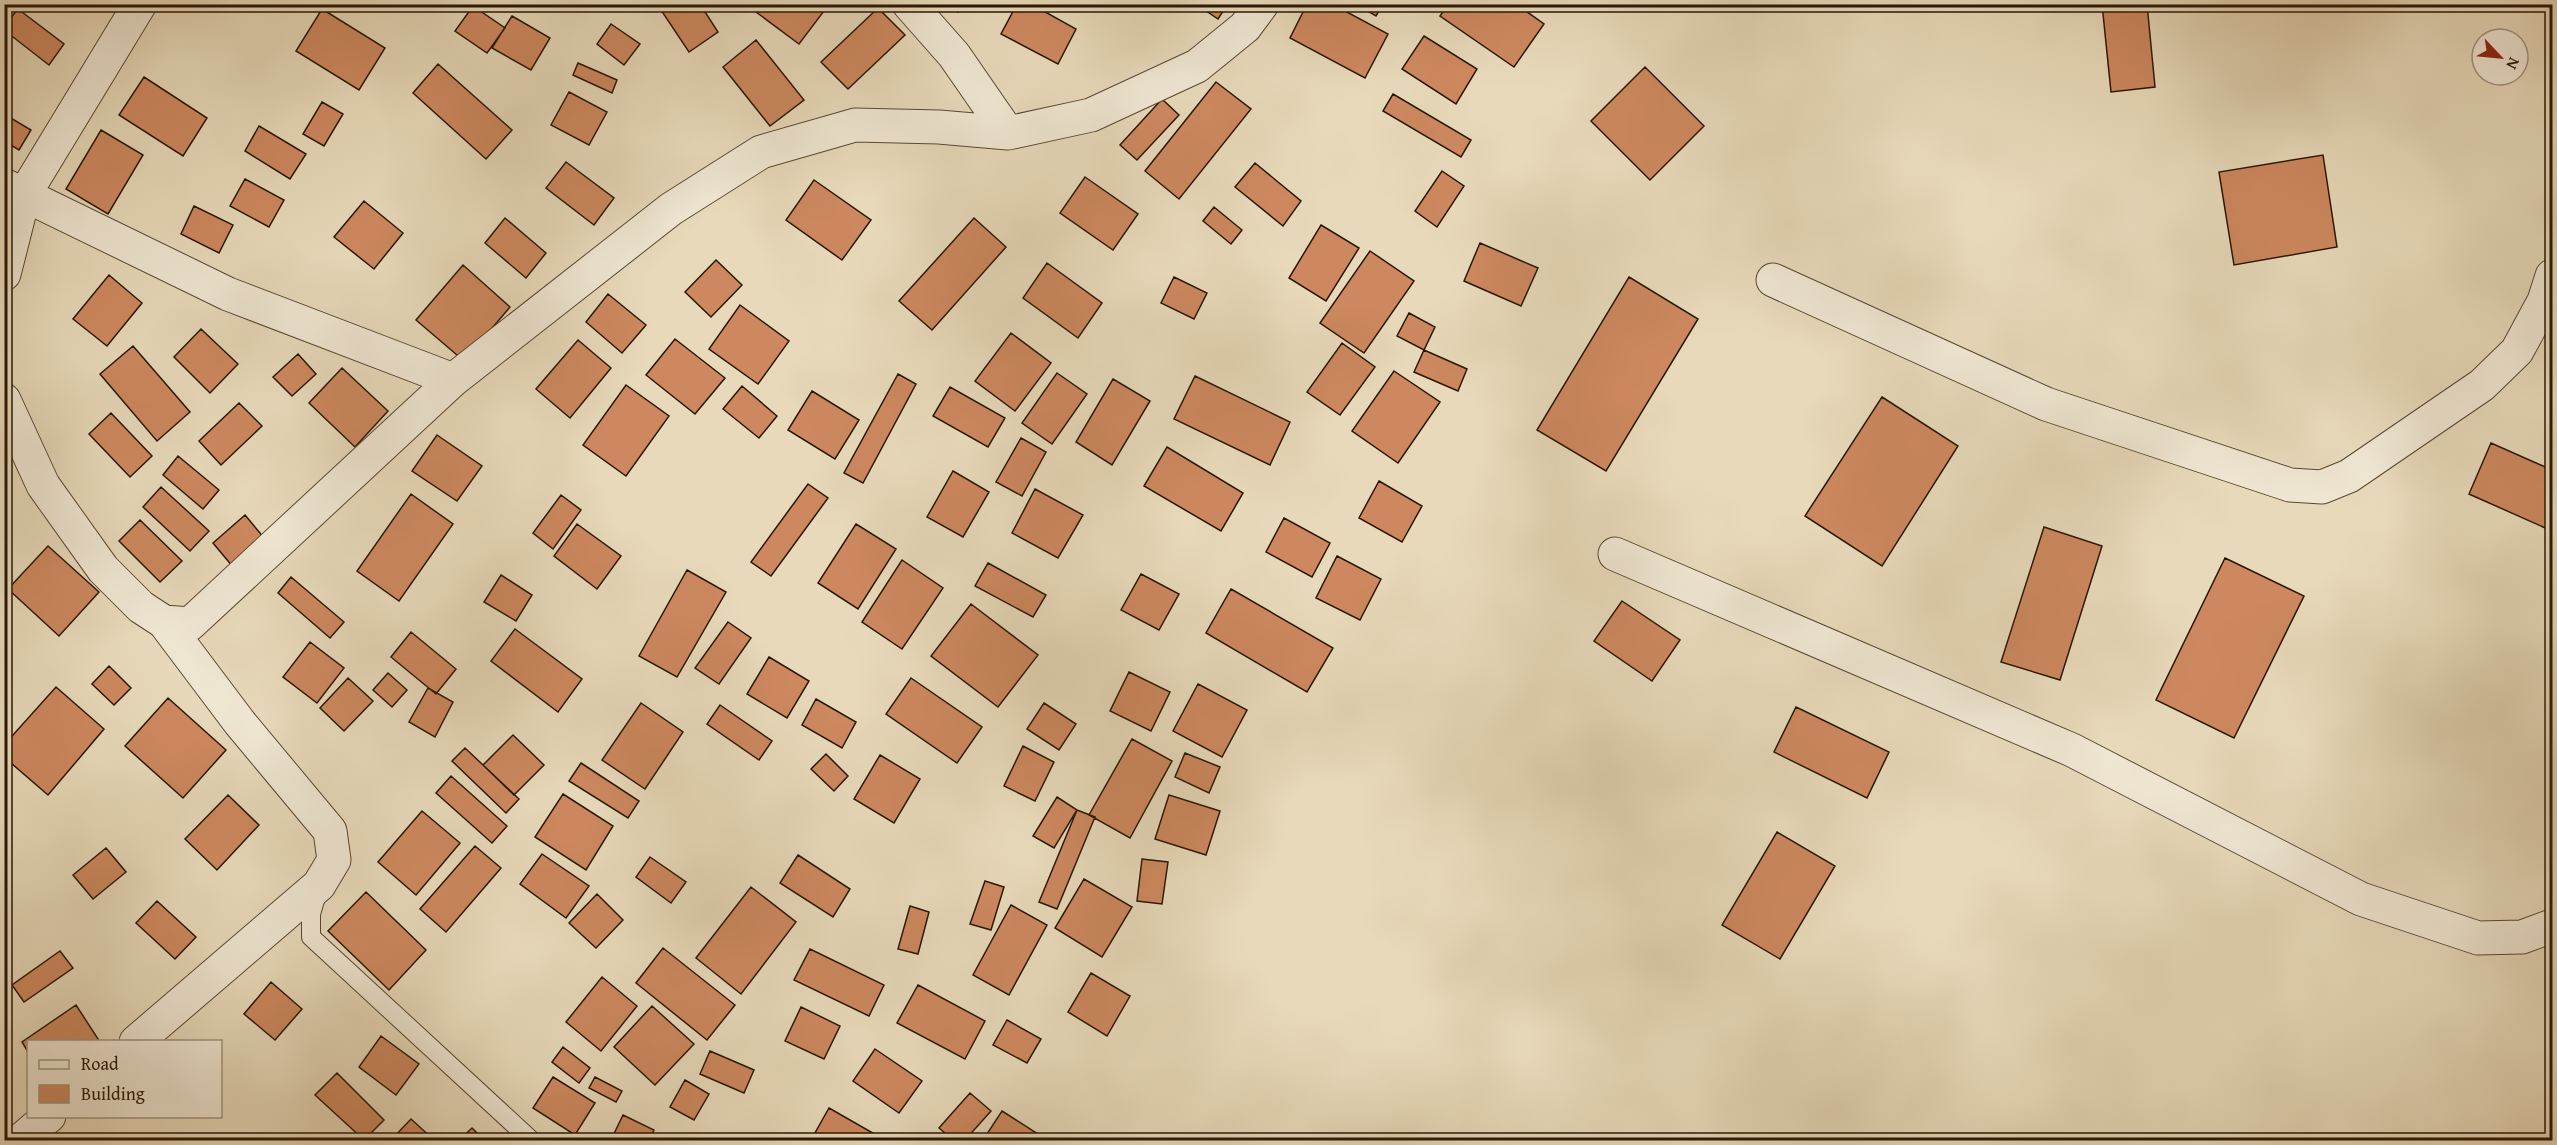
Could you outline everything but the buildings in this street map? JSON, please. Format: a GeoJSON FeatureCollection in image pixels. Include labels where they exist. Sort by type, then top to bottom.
{"type":"FeatureCollection","features":[{"type":"Feature","properties":{"kind":"street"},"geometry":{"type":"LineString","coordinates":[[4,274],[14,190],[140,4]]}},
{"type":"Feature","properties":{"kind":"street"},"geometry":{"type":"LineString","coordinates":[[909,4],[954,54],[1008,133]]}},
{"type":"Feature","properties":{"kind":"street"},"geometry":{"type":"LineString","coordinates":[[164,622],[190,624],[453,380],[672,209],[760,152],[855,125],[939,127],[1008,133],[1091,115],[1197,66],[1245,27],[1262,4]]}},
{"type":"Feature","properties":{"kind":"street"},"geometry":{"type":"LineString","coordinates":[[14,190],[228,294],[453,380]]}},
{"type":"Feature","properties":{"kind":"street"},"geometry":{"type":"LineString","coordinates":[[1773,280],[2046,404],[2290,485],[2322,487],[2349,476],[2482,385],[2517,351],[2544,302],[2553,276]]}},
{"type":"Feature","properties":{"kind":"street"},"geometry":{"type":"LineString","coordinates":[[4,400],[43,485],[96,560],[141,607],[164,622],[240,723],[330,831],[334,860],[319,885],[137,1040]]}},
{"type":"Feature","properties":{"kind":"street"},"geometry":{"type":"LineString","coordinates":[[1615,554],[2072,750],[2361,899],[2478,938],[2522,937],[2553,926]]}},
{"type":"Feature","properties":{"kind":"street"},"geometry":{"type":"LineString","coordinates":[[21,1140],[47,1118]]}},
{"type":"Feature","properties":{"kind":"lane"},"geometry":{"type":"LineString","coordinates":[[319,885],[311,914],[311,937],[531,1140]]}}]}
